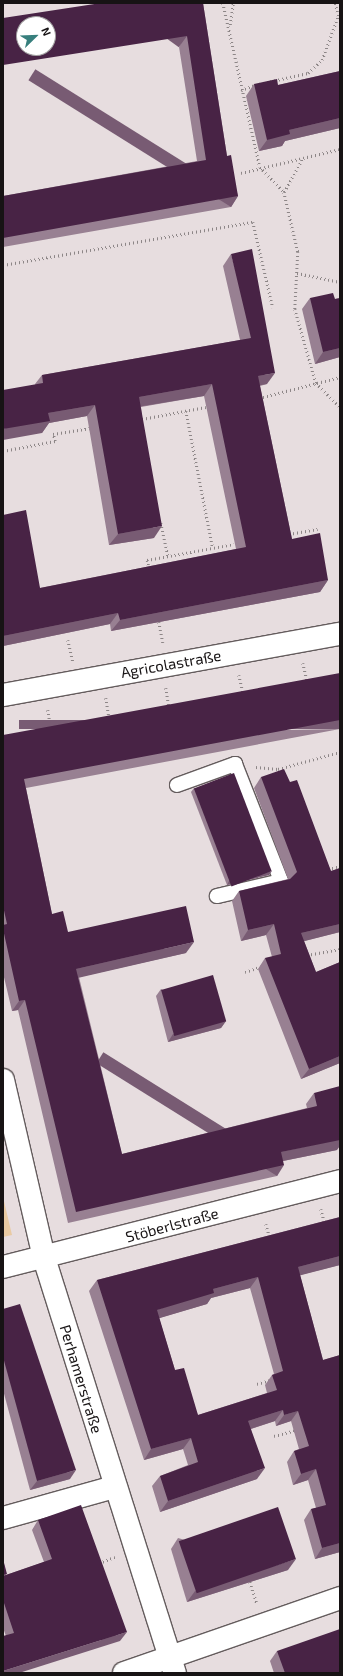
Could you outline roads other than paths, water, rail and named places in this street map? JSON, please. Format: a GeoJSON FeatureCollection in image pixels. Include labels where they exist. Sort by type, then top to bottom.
{"type":"FeatureCollection","features":[{"type":"Feature","properties":{"kind":"street","name":"Agricolastraße"},"geometry":{"type":"LineString","coordinates":[[3,695],[340,634]]}},
{"type":"Feature","properties":{"kind":"street","name":"Perhamerstraße"},"geometry":{"type":"LineString","coordinates":[[3,1080],[44,1258],[114,1487],[172,1665]]}},
{"type":"Feature","properties":{"kind":"street","name":"Stöberlstraße"},"geometry":{"type":"LineString","coordinates":[[3,1267],[44,1258],[340,1181]]}},
{"type":"Feature","properties":{"kind":"street"},"geometry":{"type":"LineString","coordinates":[[3,1518],[114,1487]]}},
{"type":"Feature","properties":{"kind":"street"},"geometry":{"type":"LineString","coordinates":[[124,1673],[172,1665],[340,1598]]}},
{"type":"Feature","properties":{"kind":"lane"},"geometry":{"type":"LineString","coordinates":[[177,785],[235,764],[281,881],[217,896]]}}]}
